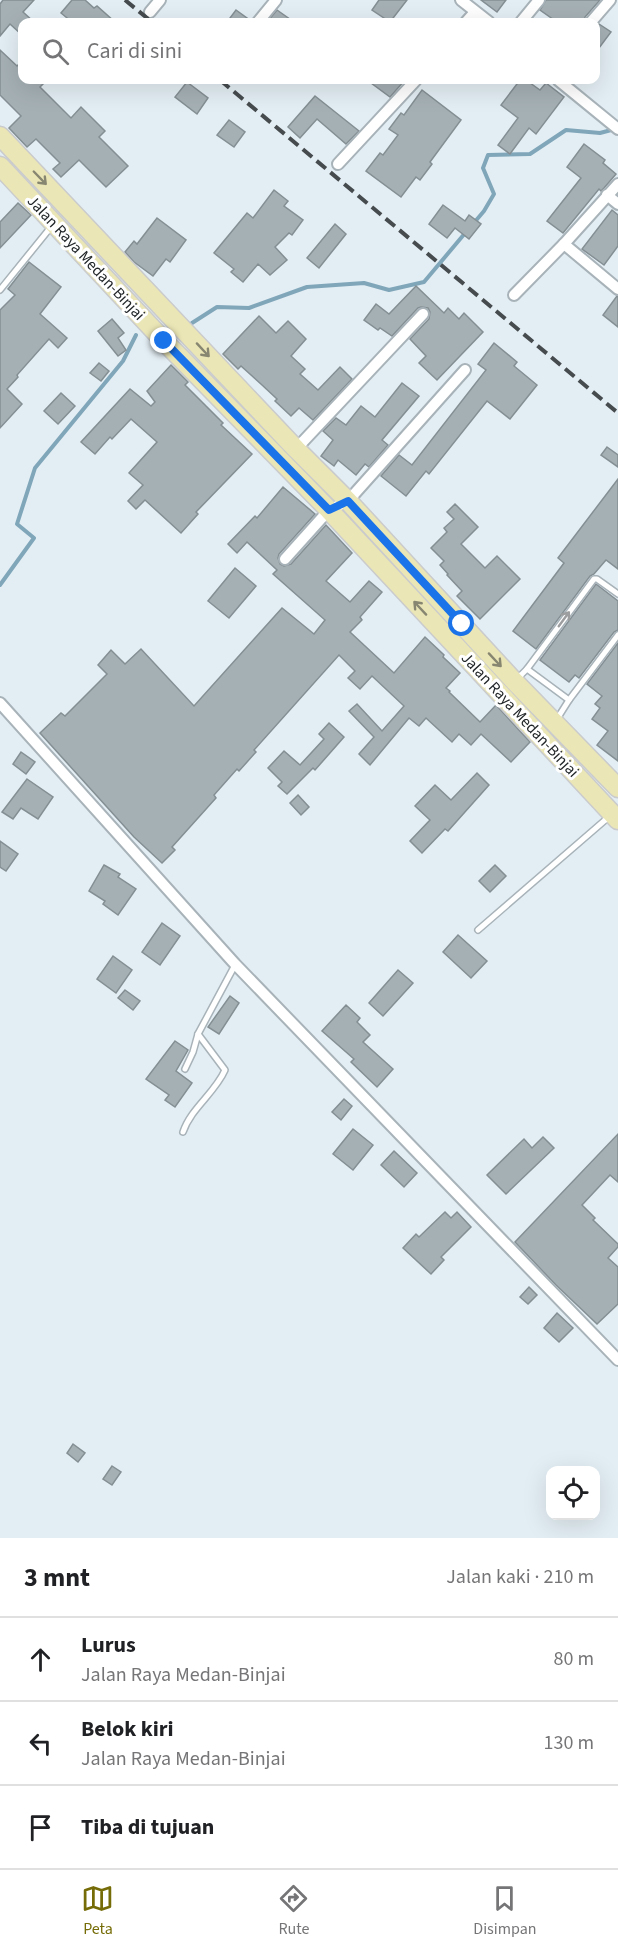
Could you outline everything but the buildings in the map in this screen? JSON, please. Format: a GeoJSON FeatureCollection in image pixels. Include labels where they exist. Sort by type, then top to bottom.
{"type":"FeatureCollection","features":[{"type":"Feature","properties":{"kind":"main road","name":"Jalan Raya Medan-Binjai"},"geometry":{"type":"LineString","coordinates":[[0,136],[296,449],[521,675],[555,721],[618,788]]}},
{"type":"Feature","properties":{"kind":"main road","name":"Jalan Raya Medan-Binjai"},"geometry":{"type":"LineString","coordinates":[[0,166],[329,510],[615,817]]}},
{"type":"Feature","properties":{"kind":"street"},"geometry":{"type":"LineString","coordinates":[[150,12],[160,0]]}},
{"type":"Feature","properties":{"kind":"street"},"geometry":{"type":"LineString","coordinates":[[261,18],[276,0]]}},
{"type":"Feature","properties":{"kind":"street"},"geometry":{"type":"LineString","coordinates":[[461,0],[484,18]]}},
{"type":"Feature","properties":{"kind":"street"},"geometry":{"type":"LineString","coordinates":[[524,18],[539,0]]}},
{"type":"Feature","properties":{"kind":"street"},"geometry":{"type":"LineString","coordinates":[[594,18],[609,0]]}},
{"type":"Feature","properties":{"kind":"street"},"geometry":{"type":"LineString","coordinates":[[470,18],[476,12]]}},
{"type":"Feature","properties":{"kind":"street"},"geometry":{"type":"LineString","coordinates":[[338,164],[412,84]]}},
{"type":"Feature","properties":{"kind":"street"},"geometry":{"type":"LineString","coordinates":[[563,84],[616,125]]}},
{"type":"Feature","properties":{"kind":"street"},"geometry":{"type":"LineString","coordinates":[[514,294],[564,244],[618,184]]}},
{"type":"Feature","properties":{"kind":"street"},"geometry":{"type":"LineString","coordinates":[[607,195],[618,204]]}},
{"type":"Feature","properties":{"kind":"street"},"geometry":{"type":"LineString","coordinates":[[564,244],[618,289]]}},
{"type":"Feature","properties":{"kind":"street"},"geometry":{"type":"LineString","coordinates":[[296,449],[423,314]]}},
{"type":"Feature","properties":{"kind":"street"},"geometry":{"type":"LineString","coordinates":[[285,559],[329,510],[348,501],[465,369]]}},
{"type":"Feature","properties":{"kind":"street"},"geometry":{"type":"LineString","coordinates":[[0,704],[236,964],[618,1360]]}},
{"type":"Feature","properties":{"kind":"lane"},"geometry":{"type":"LineString","coordinates":[[0,290],[54,224]]}},
{"type":"Feature","properties":{"kind":"lane"},"geometry":{"type":"LineString","coordinates":[[569,700],[521,675],[594,579],[618,594]]}},
{"type":"Feature","properties":{"kind":"lane"},"geometry":{"type":"LineString","coordinates":[[555,721],[618,635]]}},
{"type":"Feature","properties":{"kind":"lane"},"geometry":{"type":"LineString","coordinates":[[478,930],[615,817]]}},
{"type":"Feature","properties":{"kind":"lane"},"geometry":{"type":"LineString","coordinates":[[185,1069],[198,1034],[236,964]]}},
{"type":"Feature","properties":{"kind":"lane"},"geometry":{"type":"LineString","coordinates":[[183,1132],[186,1123],[225,1070],[198,1034]]}},
{"type":"Feature","properties":{"kind":"waterway"},"geometry":{"type":"LineString","coordinates":[[473,224],[494,194],[483,168],[488,155],[530,154],[566,130],[600,133],[615,129]]}},
{"type":"Feature","properties":{"kind":"waterway"},"geometry":{"type":"LineString","coordinates":[[192,323],[217,307],[249,308],[307,287],[364,283],[389,290],[424,282],[466,232]]}},
{"type":"Feature","properties":{"kind":"waterway"},"geometry":{"type":"LineString","coordinates":[[0,585],[34,538],[17,524],[35,468],[123,361],[136,335]]}},
{"type":"Feature","properties":{"kind":"railway"},"geometry":{"type":"LineString","coordinates":[[125,0],[147,18]]}},
{"type":"Feature","properties":{"kind":"railway"},"geometry":{"type":"LineString","coordinates":[[225,84],[618,413]]}},
{"type":"Feature","properties":{"kind":"route"},"geometry":{"type":"LineString","coordinates":[[164,341],[329,510],[348,501],[462,624]]}}]}
